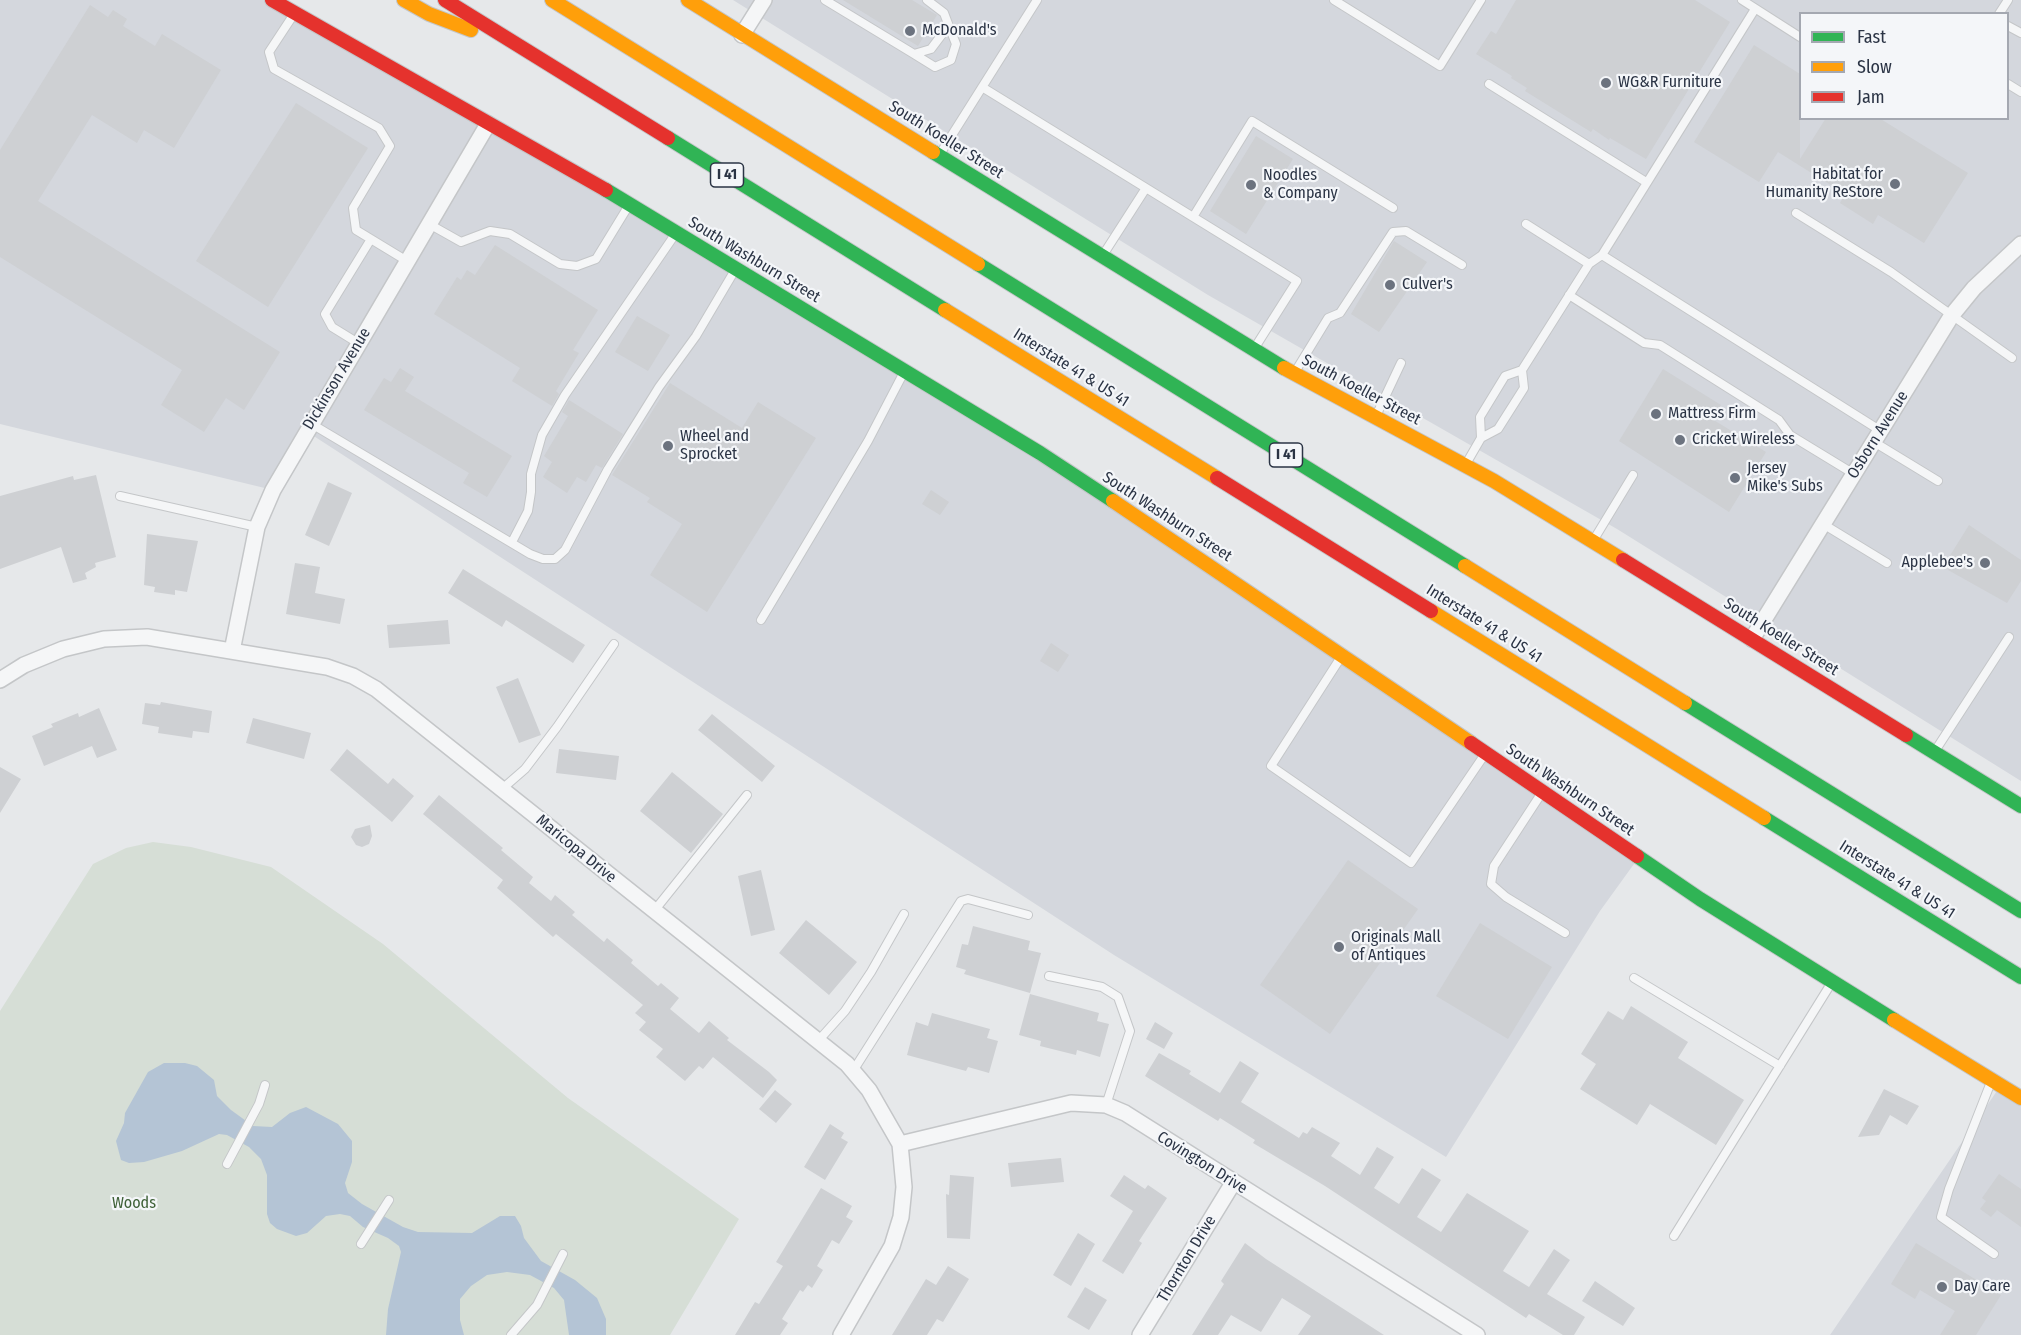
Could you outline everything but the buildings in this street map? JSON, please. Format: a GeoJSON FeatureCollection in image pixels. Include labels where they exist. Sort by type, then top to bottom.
{"type":"FeatureCollection","features":[{"type":"Feature","properties":{"kind":"main road","name":"South Washburn Street"},"geometry":{"type":"LineString","coordinates":[[272,0],[488,124],[565,165],[1040,453],[1700,899],[2021,1098]]}},
{"type":"Feature","properties":{"kind":"main road"},"geometry":{"type":"LineString","coordinates":[[404,0],[429,14],[525,49]]}},
{"type":"Feature","properties":{"kind":"main road","name":"I 41"},"geometry":{"type":"LineString","coordinates":[[445,0],[525,49]]}},
{"type":"Feature","properties":{"kind":"main road","name":"I 41"},"geometry":{"type":"LineString","coordinates":[[552,0],[2021,911]]}},
{"type":"Feature","properties":{"kind":"main road","name":"South Koeller Street"},"geometry":{"type":"LineString","coordinates":[[688,0],[1253,350],[1465,465],[1593,541],[2021,806]]}},
{"type":"Feature","properties":{"kind":"main road","name":"Interstate 41 & US 41"},"geometry":{"type":"LineString","coordinates":[[525,49],[2021,977]]}},
{"type":"Feature","properties":{"kind":"street"},"geometry":{"type":"LineString","coordinates":[[742,35],[764,0]]}},
{"type":"Feature","properties":{"kind":"street","name":"Dickinson Avenue"},"geometry":{"type":"LineString","coordinates":[[232,651],[257,527],[278,481],[310,423],[488,124]]}},
{"type":"Feature","properties":{"kind":"street","name":"Osborn Avenue"},"geometry":{"type":"LineString","coordinates":[[1752,639],[1952,315],[1974,288],[2021,244]]}},
{"type":"Feature","properties":{"kind":"street","name":"Maricopa Drive"},"geometry":{"type":"LineString","coordinates":[[0,681],[44,656],[104,639],[168,639],[327,667],[353,676],[375,689],[818,1041],[853,1071],[869,1090],[900,1144],[904,1187],[901,1217],[892,1246],[841,1335]]}},
{"type":"Feature","properties":{"kind":"street","name":"Covington Drive"},"geometry":{"type":"LineString","coordinates":[[900,1144],[1071,1103],[1106,1105],[1125,1113],[1477,1335]]}},
{"type":"Feature","properties":{"kind":"street","name":"Thornton Drive"},"geometry":{"type":"LineString","coordinates":[[1140,1335],[1233,1183]]}},
{"type":"Feature","properties":{"kind":"lane"},"geometry":{"type":"LineString","coordinates":[[825,0],[935,67],[951,60],[956,44],[944,13],[927,0]]}},
{"type":"Feature","properties":{"kind":"lane"},"geometry":{"type":"LineString","coordinates":[[939,155],[1037,0]]}},
{"type":"Feature","properties":{"kind":"lane"},"geometry":{"type":"LineString","coordinates":[[1334,0],[1440,66],[1481,0]]}},
{"type":"Feature","properties":{"kind":"lane"},"geometry":{"type":"LineString","coordinates":[[1742,0],[1799,36]]}},
{"type":"Feature","properties":{"kind":"lane"},"geometry":{"type":"LineString","coordinates":[[1465,465],[1481,438],[1498,429],[1524,388],[1522,370],[1589,264],[1602,255],[1755,9]]}},
{"type":"Feature","properties":{"kind":"lane"},"geometry":{"type":"LineString","coordinates":[[295,13],[269,52],[274,69],[379,128],[390,146],[353,208],[356,230],[406,261]]}},
{"type":"Feature","properties":{"kind":"lane"},"geometry":{"type":"LineString","coordinates":[[914,54],[921,54],[935,45],[946,29],[947,21]]}},
{"type":"Feature","properties":{"kind":"lane"},"geometry":{"type":"LineString","coordinates":[[1489,84],[1646,182]]}},
{"type":"Feature","properties":{"kind":"lane"},"geometry":{"type":"LineString","coordinates":[[982,87],[1297,281],[1253,350]]}},
{"type":"Feature","properties":{"kind":"lane"},"geometry":{"type":"LineString","coordinates":[[1193,217],[1252,121],[1393,208]]}},
{"type":"Feature","properties":{"kind":"lane"},"geometry":{"type":"LineString","coordinates":[[1103,256],[1146,188]]}},
{"type":"Feature","properties":{"kind":"lane"},"geometry":{"type":"LineString","coordinates":[[429,224],[461,242],[490,231],[510,234],[560,264],[577,266],[596,259],[630,204]]}},
{"type":"Feature","properties":{"kind":"lane"},"geometry":{"type":"LineString","coordinates":[[1796,213],[1891,272],[2012,358]]}},
{"type":"Feature","properties":{"kind":"lane"},"geometry":{"type":"LineString","coordinates":[[1526,224],[1589,264]]}},
{"type":"Feature","properties":{"kind":"lane"},"geometry":{"type":"LineString","coordinates":[[1294,374],[1328,318],[1340,313],[1393,232],[1406,231],[1462,266]]}},
{"type":"Feature","properties":{"kind":"lane"},"geometry":{"type":"LineString","coordinates":[[512,542],[528,511],[532,464],[542,435],[565,395],[676,233]]}},
{"type":"Feature","properties":{"kind":"lane"},"geometry":{"type":"LineString","coordinates":[[358,343],[332,327],[325,314],[371,239]]}},
{"type":"Feature","properties":{"kind":"lane"},"geometry":{"type":"LineString","coordinates":[[1602,255],[1877,436],[1938,482]]}},
{"type":"Feature","properties":{"kind":"lane"},"geometry":{"type":"LineString","coordinates":[[310,423],[512,542],[543,559],[555,559],[564,550],[659,387],[696,336],[736,269]]}},
{"type":"Feature","properties":{"kind":"lane"},"geometry":{"type":"LineString","coordinates":[[1569,295],[1644,343],[1660,345],[1779,420],[1790,435],[1854,474]]}},
{"type":"Feature","properties":{"kind":"lane"},"geometry":{"type":"LineString","coordinates":[[1375,417],[1401,363]]}},
{"type":"Feature","properties":{"kind":"lane"},"geometry":{"type":"LineString","coordinates":[[1481,438],[1480,417],[1505,376],[1522,370]]}},
{"type":"Feature","properties":{"kind":"lane"},"geometry":{"type":"LineString","coordinates":[[761,620],[868,441],[904,371]]}},
{"type":"Feature","properties":{"kind":"lane"},"geometry":{"type":"LineString","coordinates":[[1593,541],[1633,475]]}},
{"type":"Feature","properties":{"kind":"lane"},"geometry":{"type":"LineString","coordinates":[[120,496],[257,527]]}},
{"type":"Feature","properties":{"kind":"lane"},"geometry":{"type":"LineString","coordinates":[[1823,524],[1887,563]]}},
{"type":"Feature","properties":{"kind":"lane"},"geometry":{"type":"LineString","coordinates":[[1934,752],[2009,637]]}},
{"type":"Feature","properties":{"kind":"lane"},"geometry":{"type":"LineString","coordinates":[[502,789],[525,769],[614,644]]}},
{"type":"Feature","properties":{"kind":"lane"},"geometry":{"type":"LineString","coordinates":[[1342,655],[1271,766],[1411,863],[1486,753]]}},
{"type":"Feature","properties":{"kind":"lane"},"geometry":{"type":"LineString","coordinates":[[1543,792],[1494,866],[1491,884],[1506,897],[1565,933]]}},
{"type":"Feature","properties":{"kind":"lane"},"geometry":{"type":"LineString","coordinates":[[654,911],[747,795]]}},
{"type":"Feature","properties":{"kind":"lane"},"geometry":{"type":"LineString","coordinates":[[853,1071],[961,901],[968,899],[1028,915]]}},
{"type":"Feature","properties":{"kind":"lane"},"geometry":{"type":"LineString","coordinates":[[818,1041],[845,1011],[871,972],[904,914]]}},
{"type":"Feature","properties":{"kind":"lane"},"geometry":{"type":"LineString","coordinates":[[1049,976],[1102,987],[1118,997],[1130,1031],[1106,1105]]}},
{"type":"Feature","properties":{"kind":"lane"},"geometry":{"type":"LineString","coordinates":[[1634,978],[1780,1066]]}},
{"type":"Feature","properties":{"kind":"lane"},"geometry":{"type":"LineString","coordinates":[[1674,1236],[1833,981]]}},
{"type":"Feature","properties":{"kind":"lane"},"geometry":{"type":"LineString","coordinates":[[1992,1080],[1941,1217],[1994,1254]]}},
{"type":"Feature","properties":{"kind":"lane"},"geometry":{"type":"LineString","coordinates":[[227,1164],[259,1104],[265,1085]]}},
{"type":"Feature","properties":{"kind":"lane"},"geometry":{"type":"LineString","coordinates":[[361,1244],[388,1200]]}},
{"type":"Feature","properties":{"kind":"lane"},"geometry":{"type":"LineString","coordinates":[[511,1335],[543,1293],[563,1254]]}},
{"type":"Feature","properties":{"kind":"shaded area"},"geometry":{"type":"Polygon","coordinates":[[[0,0],[272,0],[1040,453],[1639,857],[1600,911],[1446,1157],[1114,955],[306,431],[273,490],[0,424],[0,0]]]}},
{"type":"Feature","properties":{"kind":"shaded area"},"geometry":{"type":"Polygon","coordinates":[[[733,0],[2021,0],[2021,781],[1617,529],[1208,295],[733,0]]]}},
{"type":"Feature","properties":{"kind":"shaded area"},"geometry":{"type":"Polygon","coordinates":[[[2001,1085],[2021,1098],[2021,1335],[1830,1335],[2001,1085]]]}},
{"type":"Feature","properties":{"kind":"green space","name":"Woods"},"geometry":{"type":"Polygon","coordinates":[[[153,842],[191,847],[271,867],[383,944],[568,1098],[739,1219],[670,1335],[0,1335],[0,1011],[93,864],[126,848],[153,842]]]}},
{"type":"Feature","properties":{"kind":"water"},"geometry":{"type":"Polygon","coordinates":[[[164,1063],[185,1063],[197,1066],[214,1080],[217,1096],[253,1126],[272,1127],[290,1113],[306,1107],[338,1124],[352,1141],[352,1162],[345,1183],[348,1193],[362,1204],[403,1227],[418,1232],[472,1233],[500,1216],[515,1216],[524,1238],[541,1261],[575,1280],[597,1298],[606,1319],[606,1335],[569,1335],[564,1300],[554,1288],[530,1275],[507,1272],[487,1275],[471,1286],[460,1299],[460,1320],[464,1335],[386,1335],[388,1309],[401,1252],[399,1246],[388,1238],[363,1227],[350,1216],[340,1214],[326,1216],[307,1233],[296,1236],[277,1229],[270,1223],[267,1214],[267,1175],[261,1159],[249,1147],[227,1135],[219,1134],[182,1151],[144,1162],[129,1163],[121,1160],[116,1141],[124,1123],[125,1113],[148,1072],[164,1063]]]}},
{"type":"Feature","properties":{"kind":"traffic: fast"},"geometry":{"type":"LineString","coordinates":[[668,138],[945,310]]}},
{"type":"Feature","properties":{"kind":"traffic: fast"},"geometry":{"type":"LineString","coordinates":[[933,152],[1284,368]]}},
{"type":"Feature","properties":{"kind":"traffic: fast"},"geometry":{"type":"LineString","coordinates":[[606,190],[1040,453],[1113,501]]}},
{"type":"Feature","properties":{"kind":"traffic: fast"},"geometry":{"type":"LineString","coordinates":[[978,264],[1465,566]]}},
{"type":"Feature","properties":{"kind":"traffic: fast"},"geometry":{"type":"LineString","coordinates":[[1685,703],[2021,911]]}},
{"type":"Feature","properties":{"kind":"traffic: fast"},"geometry":{"type":"LineString","coordinates":[[1906,735],[2021,806]]}},
{"type":"Feature","properties":{"kind":"traffic: fast"},"geometry":{"type":"LineString","coordinates":[[1764,818],[2021,977]]}},
{"type":"Feature","properties":{"kind":"traffic: fast"},"geometry":{"type":"LineString","coordinates":[[1637,856],[1700,899],[1894,1020]]}},
{"type":"Feature","properties":{"kind":"traffic: slow"},"geometry":{"type":"LineString","coordinates":[[404,0],[429,14],[471,30]]}},
{"type":"Feature","properties":{"kind":"traffic: slow"},"geometry":{"type":"LineString","coordinates":[[552,0],[978,264]]}},
{"type":"Feature","properties":{"kind":"traffic: slow"},"geometry":{"type":"LineString","coordinates":[[688,0],[933,152]]}},
{"type":"Feature","properties":{"kind":"traffic: slow"},"geometry":{"type":"LineString","coordinates":[[945,310],[1217,478]]}},
{"type":"Feature","properties":{"kind":"traffic: slow"},"geometry":{"type":"LineString","coordinates":[[1284,368],[1494,481],[1623,560]]}},
{"type":"Feature","properties":{"kind":"traffic: slow"},"geometry":{"type":"LineString","coordinates":[[1113,501],[1471,743]]}},
{"type":"Feature","properties":{"kind":"traffic: slow"},"geometry":{"type":"LineString","coordinates":[[1465,566],[1685,703]]}},
{"type":"Feature","properties":{"kind":"traffic: slow"},"geometry":{"type":"LineString","coordinates":[[1431,611],[1764,818]]}},
{"type":"Feature","properties":{"kind":"traffic: slow"},"geometry":{"type":"LineString","coordinates":[[1894,1020],[2021,1098]]}},
{"type":"Feature","properties":{"kind":"traffic: jam"},"geometry":{"type":"LineString","coordinates":[[272,0],[606,190]]}},
{"type":"Feature","properties":{"kind":"traffic: jam"},"geometry":{"type":"LineString","coordinates":[[445,0],[668,138]]}},
{"type":"Feature","properties":{"kind":"traffic: jam"},"geometry":{"type":"LineString","coordinates":[[1217,478],[1431,611]]}},
{"type":"Feature","properties":{"kind":"traffic: jam"},"geometry":{"type":"LineString","coordinates":[[1623,560],[1906,735]]}},
{"type":"Feature","properties":{"kind":"traffic: jam"},"geometry":{"type":"LineString","coordinates":[[1471,743],[1637,856]]}},
{"type":"Feature","properties":{"kind":"place","name":"McDonald's"},"geometry":{"type":"Point","coordinates":[910,31]}},
{"type":"Feature","properties":{"kind":"place","name":"WG&R Furniture"},"geometry":{"type":"Point","coordinates":[1606,83]}},
{"type":"Feature","properties":{"kind":"place","name":"Habitat for Humanity ReStore"},"geometry":{"type":"Point","coordinates":[1895,184]}},
{"type":"Feature","properties":{"kind":"place","name":"Noodles & Company"},"geometry":{"type":"Point","coordinates":[1251,185]}},
{"type":"Feature","properties":{"kind":"place","name":"Culver's"},"geometry":{"type":"Point","coordinates":[1390,285]}},
{"type":"Feature","properties":{"kind":"place","name":"Mattress Firm"},"geometry":{"type":"Point","coordinates":[1656,414]}},
{"type":"Feature","properties":{"kind":"place","name":"Cricket Wireless"},"geometry":{"type":"Point","coordinates":[1680,440]}},
{"type":"Feature","properties":{"kind":"place","name":"Wheel and Sprocket"},"geometry":{"type":"Point","coordinates":[668,446]}},
{"type":"Feature","properties":{"kind":"place","name":"Jersey Mike's Subs"},"geometry":{"type":"Point","coordinates":[1735,478]}},
{"type":"Feature","properties":{"kind":"place","name":"Applebee's"},"geometry":{"type":"Point","coordinates":[1985,563]}},
{"type":"Feature","properties":{"kind":"place","name":"Originals Mall of Antiques"},"geometry":{"type":"Point","coordinates":[1339,947]}},
{"type":"Feature","properties":{"kind":"place","name":"Day Care"},"geometry":{"type":"Point","coordinates":[1942,1287]}}]}
